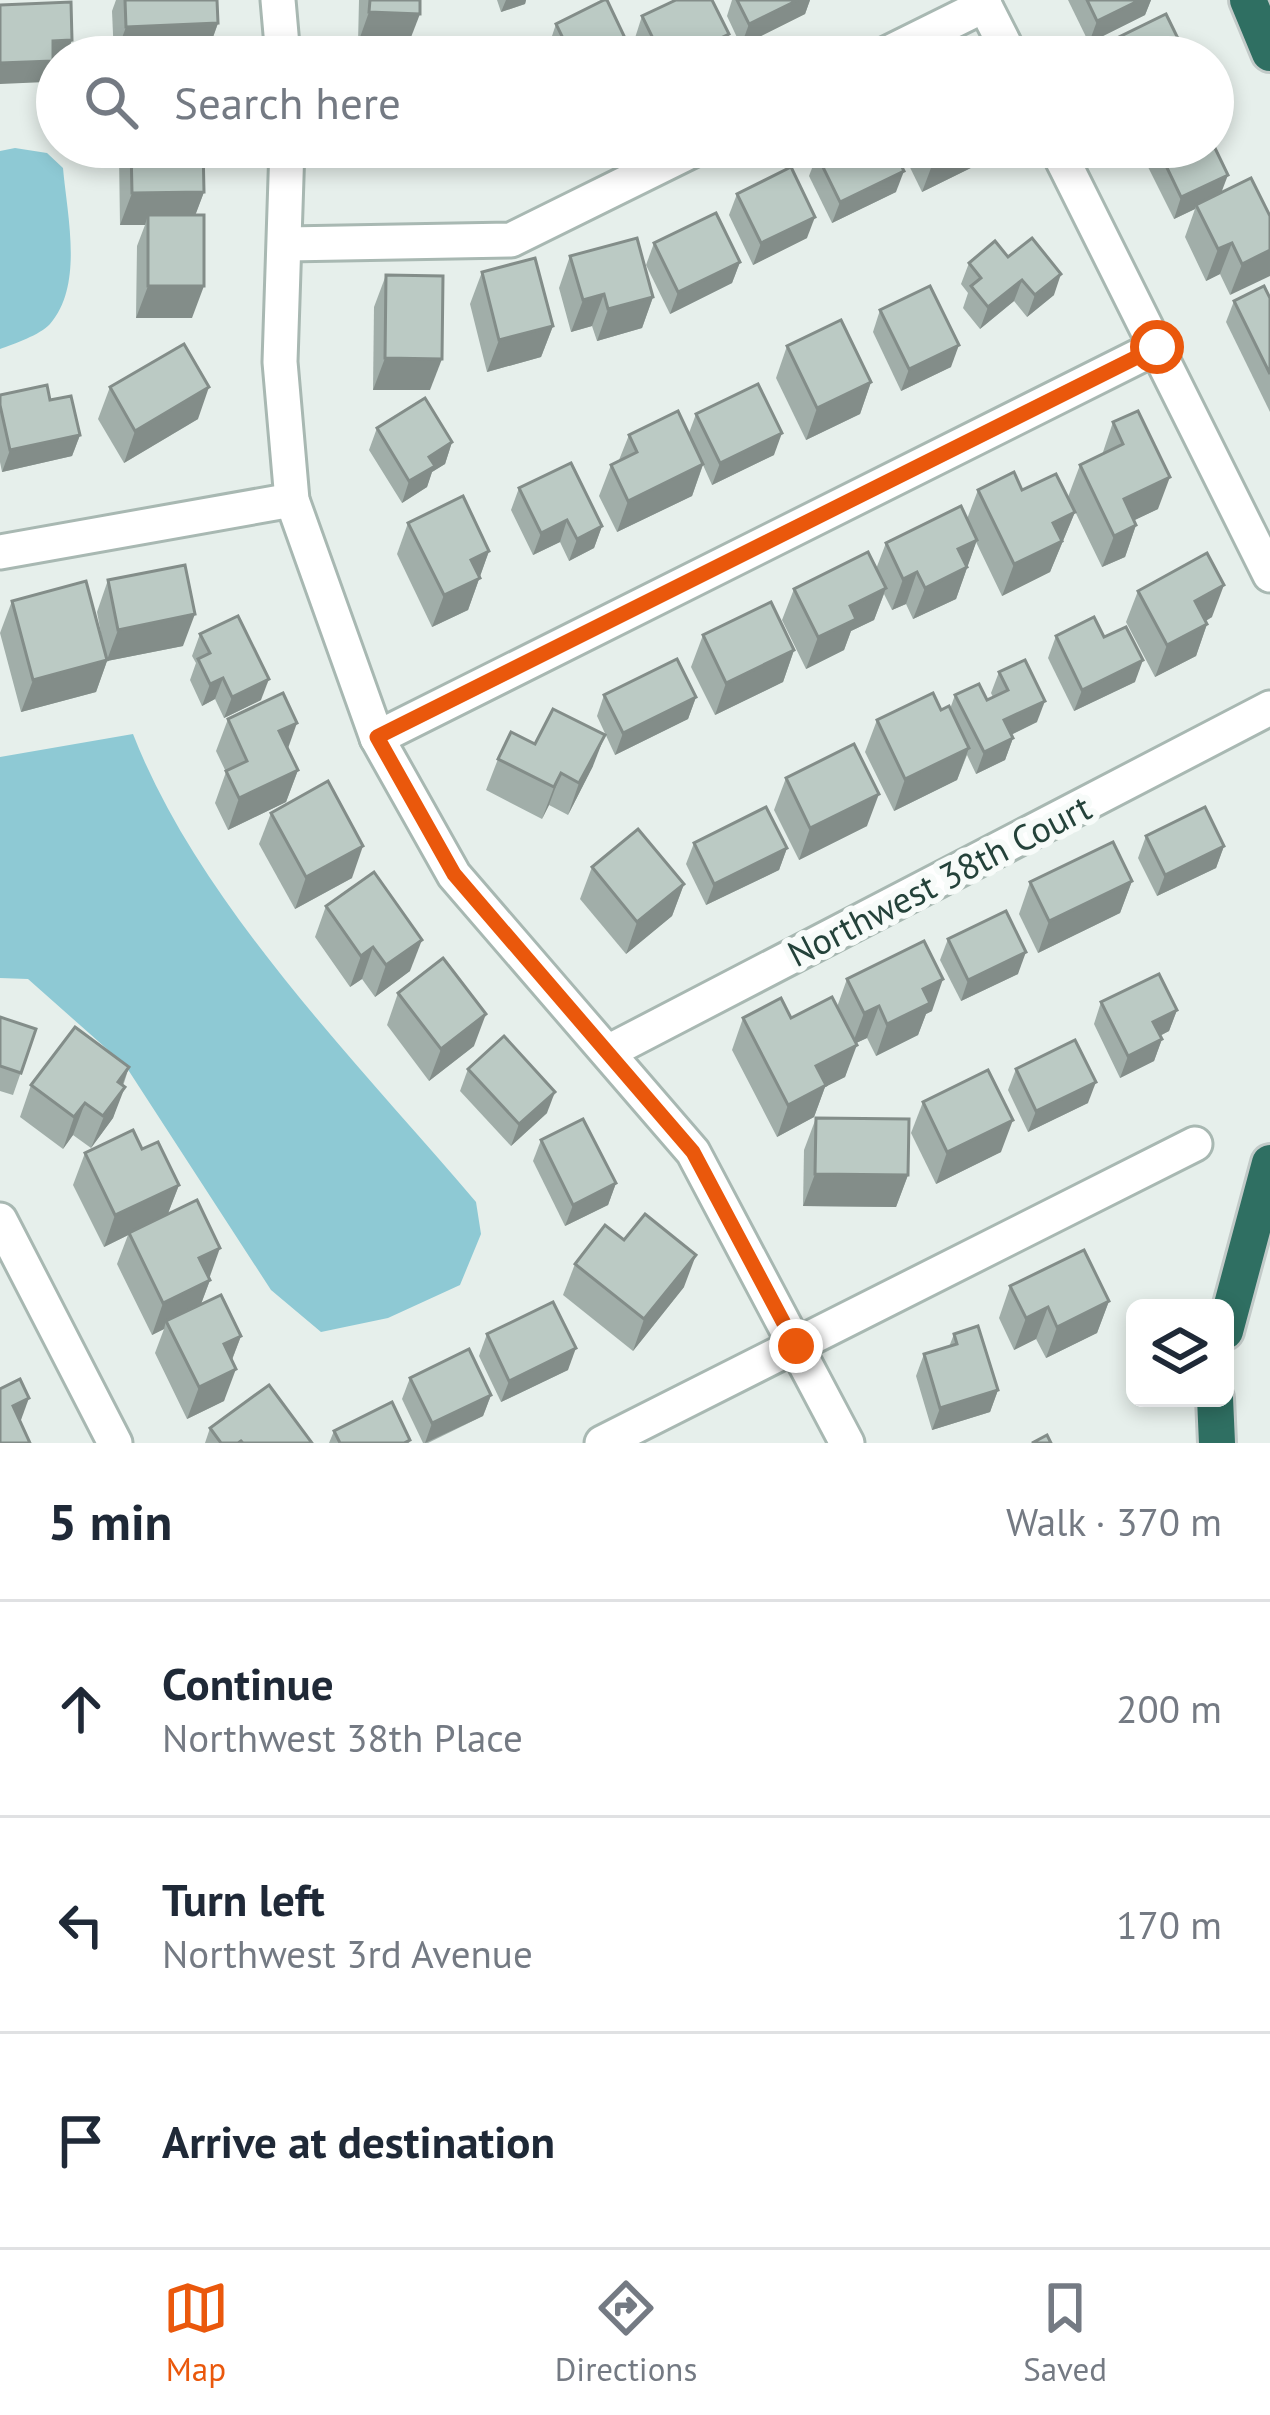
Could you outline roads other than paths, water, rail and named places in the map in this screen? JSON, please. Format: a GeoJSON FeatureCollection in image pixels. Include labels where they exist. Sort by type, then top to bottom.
{"type":"FeatureCollection","features":[{"type":"Feature","properties":{"kind":"highway"},"geometry":{"type":"LineString","coordinates":[[1248,0],[1270,53]]}},
{"type":"Feature","properties":{"kind":"highway"},"geometry":{"type":"LineString","coordinates":[[1233,1299],[1270,1163]]}},
{"type":"Feature","properties":{"kind":"highway"},"geometry":{"type":"LineString","coordinates":[[1215,1407],[1217,1443]]}},
{"type":"Feature","properties":{"kind":"street"},"geometry":{"type":"LineString","coordinates":[[278,0],[281,36]]}},
{"type":"Feature","properties":{"kind":"street"},"geometry":{"type":"LineString","coordinates":[[920,36],[984,3],[1000,36]]}},
{"type":"Feature","properties":{"kind":"street"},"geometry":{"type":"LineString","coordinates":[[287,168],[280,362],[292,500],[377,737],[454,874],[693,1152],[847,1443]]}},
{"type":"Feature","properties":{"kind":"street"},"geometry":{"type":"LineString","coordinates":[[287,244],[512,240],[657,168]]}},
{"type":"Feature","properties":{"kind":"street"},"geometry":{"type":"LineString","coordinates":[[1067,168],[1270,575]]}},
{"type":"Feature","properties":{"kind":"street"},"geometry":{"type":"LineString","coordinates":[[377,737],[1157,347]]}},
{"type":"Feature","properties":{"kind":"street"},"geometry":{"type":"LineString","coordinates":[[0,552],[292,500]]}},
{"type":"Feature","properties":{"kind":"street","name":"Northwest 38th Court"},"geometry":{"type":"LineString","coordinates":[[608,1052],[1270,708]]}},
{"type":"Feature","properties":{"kind":"street"},"geometry":{"type":"LineString","coordinates":[[602,1443],[1195,1144]]}},
{"type":"Feature","properties":{"kind":"street"},"geometry":{"type":"LineString","coordinates":[[0,1220],[115,1443]]}},
{"type":"Feature","properties":{"kind":"water"},"geometry":{"type":"Polygon","coordinates":[[[0,151],[36,151],[36,168],[63,168],[70,270],[67,290],[50,324],[0,349],[0,151]]]}},
{"type":"Feature","properties":{"kind":"water"},"geometry":{"type":"Polygon","coordinates":[[[133,734],[162,797],[239,920],[333,1038],[476,1202],[481,1234],[460,1285],[388,1318],[321,1332],[271,1290],[125,1065],[28,979],[0,978],[0,757],[133,734]]]}}]}
